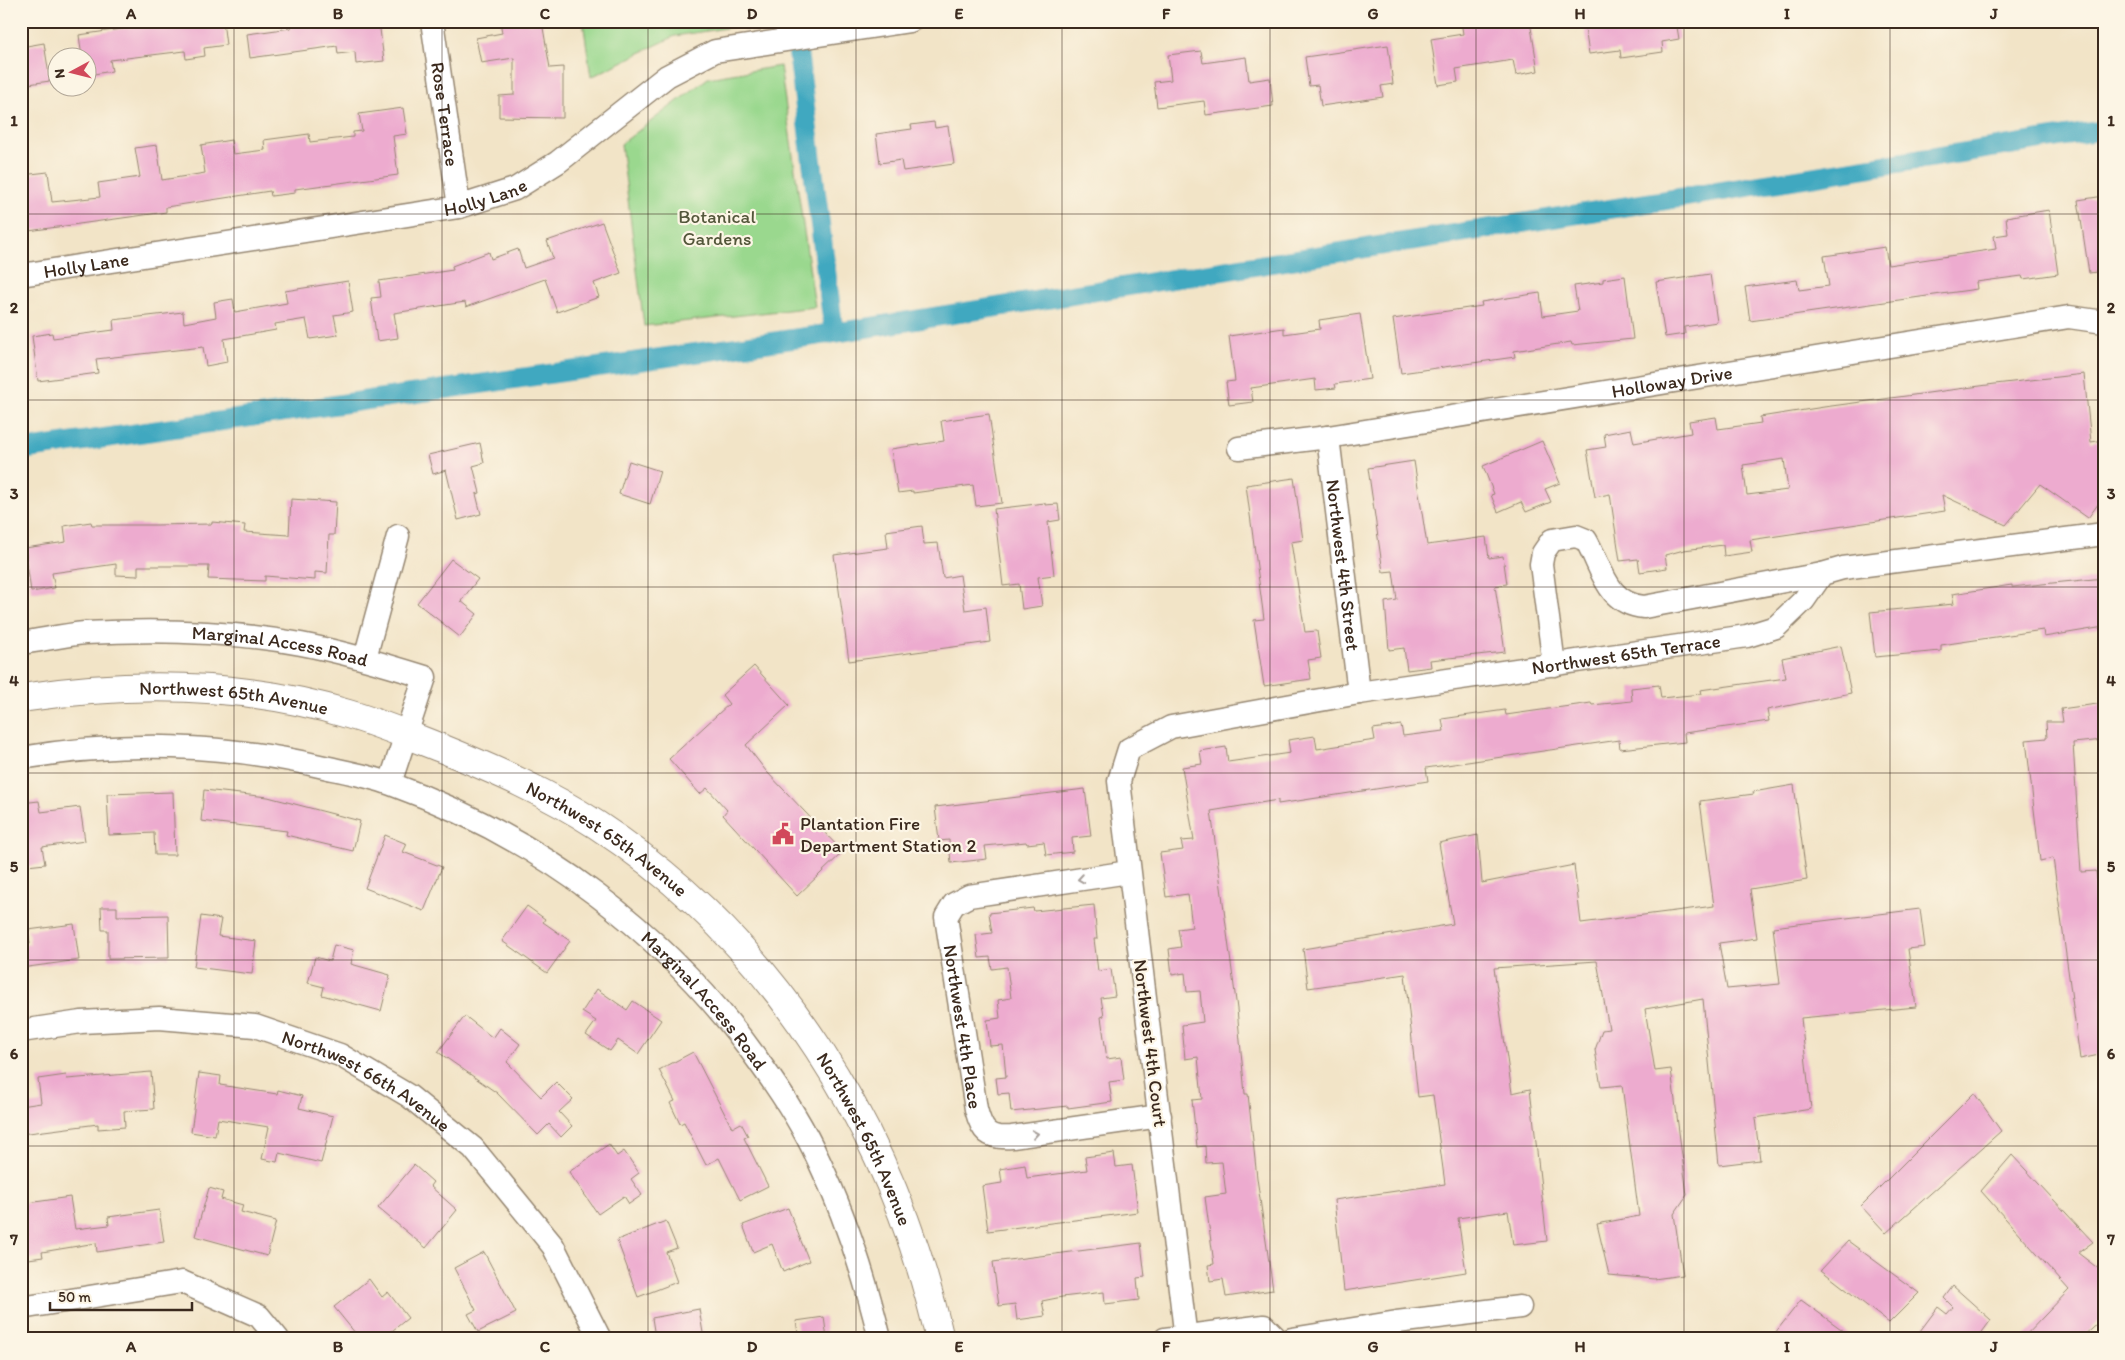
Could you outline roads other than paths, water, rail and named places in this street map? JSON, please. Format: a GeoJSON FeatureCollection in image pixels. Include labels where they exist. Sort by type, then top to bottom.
{"type":"FeatureCollection","features":[{"type":"Feature","properties":{"kind":"street","name":"Rose Terrace"},"geometry":{"type":"LineString","coordinates":[[432,21],[459,206]]}},
{"type":"Feature","properties":{"kind":"street","name":"Holly Lane"},"geometry":{"type":"LineString","coordinates":[[21,276],[459,206],[515,189],[558,162],[667,76],[715,51],[910,21]]}},
{"type":"Feature","properties":{"kind":"street","name":"Holloway Drive"},"geometry":{"type":"LineString","coordinates":[[1239,448],[1328,438],[2069,317],[2104,322]]}},
{"type":"Feature","properties":{"kind":"street","name":"Northwest 4th Street"},"geometry":{"type":"LineString","coordinates":[[1328,438],[1359,693]]}},
{"type":"Feature","properties":{"kind":"street"},"geometry":{"type":"LineString","coordinates":[[1554,665],[1541,564],[1543,552],[1552,540],[1576,536],[1586,540],[1608,586],[1626,603],[1644,607],[1822,574],[1843,568],[2104,534]]}},
{"type":"Feature","properties":{"kind":"street"},"geometry":{"type":"LineString","coordinates":[[365,658],[398,536]]}},
{"type":"Feature","properties":{"kind":"street","name":"Northwest 65th Terrace"},"geometry":{"type":"LineString","coordinates":[[1130,749],[1171,727],[1359,693],[1747,636],[1776,627],[1804,600],[1822,574]]}},
{"type":"Feature","properties":{"kind":"street","name":"Marginal Access Road"},"geometry":{"type":"LineString","coordinates":[[21,643],[83,634],[167,632],[299,644],[365,658],[425,677],[390,783]]}},
{"type":"Feature","properties":{"kind":"street","name":"Northwest 65th Avenue"},"geometry":{"type":"LineString","coordinates":[[21,698],[127,687],[220,691],[312,705],[347,713],[407,734],[517,780],[596,824],[663,872],[694,900],[744,953],[811,1037],[839,1080],[865,1127],[908,1226],[940,1339]]}},
{"type":"Feature","properties":{"kind":"street","name":"Marginal Access Road"},"geometry":{"type":"LineString","coordinates":[[21,758],[107,746],[181,746],[289,758],[390,783],[455,811],[512,839],[571,874],[638,927],[676,961],[713,1001],[776,1086],[818,1157],[856,1249],[880,1339]]}},
{"type":"Feature","properties":{"kind":"street","name":"Northwest 4th Court"},"geometry":{"type":"LineString","coordinates":[[1130,749],[1119,781],[1160,1116],[1179,1338]]}},
{"type":"Feature","properties":{"kind":"street","name":"Northwest 4th Place"},"geometry":{"type":"LineString","coordinates":[[1129,872],[969,896],[954,904],[946,917],[976,1109],[979,1121],[987,1134],[999,1138],[1012,1137],[1160,1116]]}},
{"type":"Feature","properties":{"kind":"street","name":"Northwest 66th Avenue"},"geometry":{"type":"LineString","coordinates":[[21,1031],[82,1022],[159,1018],[255,1026],[340,1055],[409,1096],[473,1148],[553,1246],[600,1339]]}},
{"type":"Feature","properties":{"kind":"street"},"geometry":{"type":"LineString","coordinates":[[21,1308],[182,1282],[259,1316],[278,1339]]}},
{"type":"Feature","properties":{"kind":"street"},"geometry":{"type":"LineString","coordinates":[[1292,1339],[1397,1322],[1520,1307]]}},
{"type":"Feature","properties":{"kind":"street"},"geometry":{"type":"LineString","coordinates":[[1179,1338],[1264,1326],[1277,1339]]}},
{"type":"Feature","properties":{"kind":"waterway"},"geometry":{"type":"LineString","coordinates":[[794,21],[834,333]]}},
{"type":"Feature","properties":{"kind":"waterway"},"geometry":{"type":"LineString","coordinates":[[21,450],[834,333],[2104,130]]}},
{"type":"Feature","properties":{"kind":"place","name":"Plantation Fire Department Station 2"},"geometry":{"type":"Point","coordinates":[783,834]}},
{"type":"Feature","properties":{"kind":"park label","name":"Botanical Gardens"},"geometry":{"type":"Point","coordinates":[717,227]}}]}
